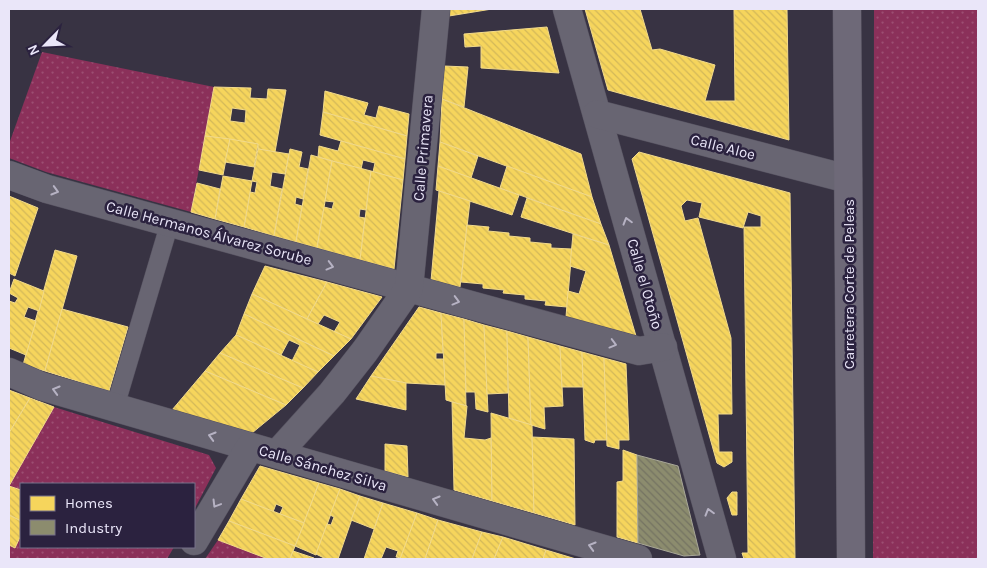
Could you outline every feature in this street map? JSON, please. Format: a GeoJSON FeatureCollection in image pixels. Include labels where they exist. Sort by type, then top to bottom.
{"type":"FeatureCollection","features":[{"type":"Feature","properties":{"kind":"street","name":"Calle Primavera"},"geometry":{"type":"LineString","coordinates":[[409,288],[436,9]]}},
{"type":"Feature","properties":{"kind":"street","name":"Calle el Otoño"},"geometry":{"type":"LineString","coordinates":[[568,9],[722,559]]}},
{"type":"Feature","properties":{"kind":"street","name":"Carretera Corte de Peleas"},"geometry":{"type":"LineString","coordinates":[[847,9],[851,559]]}},
{"type":"Feature","properties":{"kind":"street","name":"Calle Aloe"},"geometry":{"type":"LineString","coordinates":[[597,114],[848,179]]}},
{"type":"Feature","properties":{"kind":"street","name":"Calle Hermanos Álvarez Sorube"},"geometry":{"type":"LineString","coordinates":[[9,175],[47,189],[639,351],[663,347]]}},
{"type":"Feature","properties":{"kind":"street"},"geometry":{"type":"LineString","coordinates":[[277,454],[338,386],[409,288]]}},
{"type":"Feature","properties":{"kind":"street","name":"Calle Sánchez Silva"},"geometry":{"type":"LineString","coordinates":[[9,372],[41,386],[638,559]]}},
{"type":"Feature","properties":{"kind":"street"},"geometry":{"type":"LineString","coordinates":[[195,539],[250,446]]}},
{"type":"Feature","properties":{"kind":"street"},"geometry":{"type":"LineString","coordinates":[[183,559],[189,548]]}},
{"type":"Feature","properties":{"kind":"lane"},"geometry":{"type":"LineString","coordinates":[[115,407],[170,222]]}},
{"type":"Feature","properties":{"kind":"shaded area"},"geometry":{"type":"Polygon","coordinates":[[[874,9],[978,9],[978,559],[873,559],[874,9]]]}},
{"type":"Feature","properties":{"kind":"shaded area"},"geometry":{"type":"Polygon","coordinates":[[[42,52],[214,87],[191,212],[46,172],[9,158],[9,144],[42,52]]]}},
{"type":"Feature","properties":{"kind":"shaded area"},"geometry":{"type":"Polygon","coordinates":[[[54,407],[209,455],[216,468],[195,508],[195,483],[20,483],[20,490],[9,486],[54,407]]]}},
{"type":"Feature","properties":{"kind":"shaded area"},"geometry":{"type":"Polygon","coordinates":[[[20,537],[20,548],[173,548],[167,559],[9,559],[9,545],[15,547],[20,537]]]}},
{"type":"Feature","properties":{"kind":"shaded area"},"geometry":{"type":"Polygon","coordinates":[[[218,540],[268,559],[205,559],[218,540]]]}},
{"type":"Feature","properties":{"kind":"building: Homes"},"geometry":{"type":"Polygon","coordinates":[[[450,9],[492,9],[449,16],[450,9]]]}},
{"type":"Feature","properties":{"kind":"building: Homes"},"geometry":{"type":"Polygon","coordinates":[[[585,9],[640,9],[652,50],[660,49],[715,65],[705,101],[735,101],[734,9],[787,9],[789,140],[608,90],[585,9]]]}},
{"type":"Feature","properties":{"kind":"building: Homes"},"geometry":{"type":"Polygon","coordinates":[[[547,27],[559,73],[481,68],[481,46],[465,47],[464,34],[547,27]]]}},
{"type":"Feature","properties":{"kind":"building: Homes"},"geometry":{"type":"Polygon","coordinates":[[[444,66],[468,67],[464,107],[442,99],[444,66]]]}},
{"type":"Feature","properties":{"kind":"building: Homes"},"geometry":{"type":"Polygon","coordinates":[[[214,87],[251,88],[250,98],[267,99],[268,89],[286,90],[275,152],[258,149],[258,144],[205,136],[214,87]],[[232,108],[230,121],[245,123],[246,110],[232,108]]]}},
{"type":"Feature","properties":{"kind":"building: Homes"},"geometry":{"type":"Polygon","coordinates":[[[325,91],[368,103],[364,115],[376,118],[379,106],[409,114],[407,136],[323,112],[325,91]]]}},
{"type":"Feature","properties":{"kind":"building: Homes"},"geometry":{"type":"Polygon","coordinates":[[[442,99],[581,154],[592,197],[440,142],[442,99]]]}},
{"type":"Feature","properties":{"kind":"building: Homes"},"geometry":{"type":"Polygon","coordinates":[[[323,112],[407,136],[405,159],[320,135],[323,112]]]}},
{"type":"Feature","properties":{"kind":"building: Homes"},"geometry":{"type":"Polygon","coordinates":[[[205,136],[230,139],[223,175],[199,170],[205,136]]]}},
{"type":"Feature","properties":{"kind":"building: Homes"},"geometry":{"type":"Polygon","coordinates":[[[230,139],[258,144],[254,167],[225,162],[230,139]]]}},
{"type":"Feature","properties":{"kind":"building: Homes"},"geometry":{"type":"Polygon","coordinates":[[[341,141],[405,159],[403,180],[373,172],[375,163],[363,160],[361,169],[318,157],[319,146],[338,151],[341,141]]]}},
{"type":"Feature","properties":{"kind":"building: Homes"},"geometry":{"type":"Polygon","coordinates":[[[440,142],[478,156],[471,178],[438,166],[440,142]]]}},
{"type":"Feature","properties":{"kind":"building: Homes"},"geometry":{"type":"Polygon","coordinates":[[[258,149],[289,154],[285,174],[272,172],[270,186],[282,189],[274,236],[244,227],[250,192],[255,193],[257,182],[252,181],[258,149]]]}},
{"type":"Feature","properties":{"kind":"building: Homes"},"geometry":{"type":"Polygon","coordinates":[[[290,149],[302,152],[299,167],[308,169],[303,199],[296,197],[295,204],[302,206],[296,242],[274,236],[290,149]]]}},
{"type":"Feature","properties":{"kind":"building: Homes"},"geometry":{"type":"Polygon","coordinates":[[[639,152],[790,193],[795,559],[744,559],[742,553],[748,553],[744,227],[761,227],[761,216],[748,212],[743,228],[699,217],[702,203],[687,200],[681,206],[685,221],[698,218],[731,338],[732,414],[718,414],[719,452],[732,452],[732,462],[724,467],[717,463],[632,159],[639,152]]]}},
{"type":"Feature","properties":{"kind":"building: Homes"},"geometry":{"type":"Polygon","coordinates":[[[311,155],[332,161],[317,248],[296,242],[311,155]]]}},
{"type":"Feature","properties":{"kind":"building: Homes"},"geometry":{"type":"Polygon","coordinates":[[[332,161],[371,171],[366,210],[360,209],[359,217],[365,218],[360,260],[317,248],[324,207],[332,209],[334,202],[325,201],[332,161]]]}},
{"type":"Feature","properties":{"kind":"building: Homes"},"geometry":{"type":"Polygon","coordinates":[[[438,166],[519,195],[512,215],[436,190],[438,166]]]}},
{"type":"Feature","properties":{"kind":"building: Homes"},"geometry":{"type":"Polygon","coordinates":[[[507,166],[592,197],[601,224],[500,188],[507,166]]]}},
{"type":"Feature","properties":{"kind":"building: Homes"},"geometry":{"type":"Polygon","coordinates":[[[371,171],[403,180],[394,269],[360,260],[371,171]]]}},
{"type":"Feature","properties":{"kind":"building: Homes"},"geometry":{"type":"Polygon","coordinates":[[[223,176],[252,181],[244,227],[215,219],[223,176]]]}},
{"type":"Feature","properties":{"kind":"building: Homes"},"geometry":{"type":"Polygon","coordinates":[[[197,183],[220,189],[215,219],[191,212],[197,183]]]}},
{"type":"Feature","properties":{"kind":"building: Homes"},"geometry":{"type":"Polygon","coordinates":[[[439,191],[470,201],[460,287],[431,281],[439,191]]]}},
{"type":"Feature","properties":{"kind":"building: Homes"},"geometry":{"type":"Polygon","coordinates":[[[9,196],[38,208],[15,276],[9,273],[9,196]]]}},
{"type":"Feature","properties":{"kind":"building: Homes"},"geometry":{"type":"Polygon","coordinates":[[[527,198],[601,224],[609,245],[521,217],[527,198]]]}},
{"type":"Feature","properties":{"kind":"building: Homes"},"geometry":{"type":"Polygon","coordinates":[[[467,225],[489,227],[488,231],[530,238],[530,242],[551,244],[551,248],[572,249],[567,307],[545,305],[546,301],[525,299],[525,295],[503,293],[504,290],[483,288],[483,284],[461,282],[467,225]]]}},
{"type":"Feature","properties":{"kind":"building: Homes"},"geometry":{"type":"Polygon","coordinates":[[[573,234],[609,245],[636,336],[566,317],[568,291],[579,294],[586,271],[570,266],[573,234]]]}},
{"type":"Feature","properties":{"kind":"building: Homes"},"geometry":{"type":"Polygon","coordinates":[[[55,250],[77,256],[45,371],[23,365],[55,250]]]}},
{"type":"Feature","properties":{"kind":"building: Homes"},"geometry":{"type":"Polygon","coordinates":[[[265,266],[327,282],[307,319],[252,294],[265,266]]]}},
{"type":"Feature","properties":{"kind":"building: Homes"},"geometry":{"type":"Polygon","coordinates":[[[14,279],[44,291],[39,311],[28,307],[24,317],[36,321],[26,355],[9,348],[9,301],[15,303],[18,298],[9,293],[14,279]]]}},
{"type":"Feature","properties":{"kind":"building: Homes"},"geometry":{"type":"Polygon","coordinates":[[[327,282],[382,297],[351,339],[334,332],[340,322],[324,315],[318,324],[307,319],[327,282]]]}},
{"type":"Feature","properties":{"kind":"building: Homes"},"geometry":{"type":"Polygon","coordinates":[[[252,294],[351,339],[334,356],[244,314],[252,294]]]}},
{"type":"Feature","properties":{"kind":"building: Homes"},"geometry":{"type":"Polygon","coordinates":[[[419,307],[441,313],[443,353],[436,353],[436,359],[444,359],[445,385],[406,383],[371,376],[419,307]]]}},
{"type":"Feature","properties":{"kind":"building: Homes"},"geometry":{"type":"Polygon","coordinates":[[[62,309],[128,327],[109,391],[45,371],[62,309]]]}},
{"type":"Feature","properties":{"kind":"building: Homes"},"geometry":{"type":"Polygon","coordinates":[[[441,313],[464,319],[466,406],[446,400],[441,313]]]}},
{"type":"Feature","properties":{"kind":"building: Homes"},"geometry":{"type":"Polygon","coordinates":[[[244,314],[334,356],[318,372],[292,361],[300,345],[289,340],[281,355],[236,335],[244,314]]]}},
{"type":"Feature","properties":{"kind":"building: Homes"},"geometry":{"type":"Polygon","coordinates":[[[464,319],[484,325],[488,412],[476,409],[475,392],[466,392],[464,319]]]}},
{"type":"Feature","properties":{"kind":"building: Homes"},"geometry":{"type":"Polygon","coordinates":[[[484,325],[507,331],[508,393],[487,394],[484,325]]]}},
{"type":"Feature","properties":{"kind":"building: Homes"},"geometry":{"type":"Polygon","coordinates":[[[507,331],[528,337],[531,425],[509,418],[507,331]]]}},
{"type":"Feature","properties":{"kind":"building: Homes"},"geometry":{"type":"Polygon","coordinates":[[[236,335],[318,372],[303,388],[220,353],[236,335]]]}},
{"type":"Feature","properties":{"kind":"building: Homes"},"geometry":{"type":"Polygon","coordinates":[[[528,337],[560,346],[563,406],[544,407],[545,429],[531,425],[528,337]]]}},
{"type":"Feature","properties":{"kind":"building: Homes"},"geometry":{"type":"Polygon","coordinates":[[[560,346],[582,352],[583,387],[562,387],[560,346]]]}},
{"type":"Feature","properties":{"kind":"building: Homes"},"geometry":{"type":"Polygon","coordinates":[[[582,352],[604,358],[607,440],[595,440],[594,443],[585,440],[582,352]]]}},
{"type":"Feature","properties":{"kind":"building: Homes"},"geometry":{"type":"Polygon","coordinates":[[[220,353],[303,388],[286,405],[205,371],[220,353]]]}},
{"type":"Feature","properties":{"kind":"building: Homes"},"geometry":{"type":"Polygon","coordinates":[[[604,358],[626,364],[629,440],[619,440],[619,449],[607,446],[604,358]]]}},
{"type":"Feature","properties":{"kind":"building: Homes"},"geometry":{"type":"Polygon","coordinates":[[[205,371],[286,405],[252,433],[172,410],[205,371]]]}},
{"type":"Feature","properties":{"kind":"building: Homes"},"geometry":{"type":"Polygon","coordinates":[[[371,376],[406,383],[406,410],[356,399],[371,376]]]}},
{"type":"Feature","properties":{"kind":"building: Homes"},"geometry":{"type":"Polygon","coordinates":[[[9,390],[30,398],[9,433],[9,390]]]}},
{"type":"Feature","properties":{"kind":"building: Homes"},"geometry":{"type":"Polygon","coordinates":[[[30,398],[54,407],[9,486],[9,433],[30,398]]]}},
{"type":"Feature","properties":{"kind":"building: Homes"},"geometry":{"type":"Polygon","coordinates":[[[452,402],[467,406],[464,438],[485,440],[491,438],[492,501],[454,490],[452,402]]]}},
{"type":"Feature","properties":{"kind":"building: Homes"},"geometry":{"type":"Polygon","coordinates":[[[491,413],[532,425],[534,513],[492,501],[491,413]]]}},
{"type":"Feature","properties":{"kind":"building: Homes"},"geometry":{"type":"Polygon","coordinates":[[[532,437],[574,439],[575,525],[534,513],[532,437]]]}},
{"type":"Feature","properties":{"kind":"building: Homes"},"geometry":{"type":"Polygon","coordinates":[[[385,444],[407,446],[408,477],[385,471],[385,444]]]}},
{"type":"Feature","properties":{"kind":"building: Homes"},"geometry":{"type":"Polygon","coordinates":[[[623,450],[637,455],[638,543],[617,537],[617,482],[623,481],[623,450]]]}},
{"type":"Feature","properties":{"kind":"building: Homes"},"geometry":{"type":"Polygon","coordinates":[[[260,466],[319,483],[304,523],[280,514],[283,507],[276,504],[273,512],[241,499],[260,466]]]}},
{"type":"Feature","properties":{"kind":"building: Homes"},"geometry":{"type":"Polygon","coordinates":[[[319,483],[340,489],[316,555],[295,546],[319,483]]]}},
{"type":"Feature","properties":{"kind":"building: Homes"},"geometry":{"type":"Polygon","coordinates":[[[9,486],[20,490],[20,520],[9,515],[9,486]]]}},
{"type":"Feature","properties":{"kind":"building: Homes"},"geometry":{"type":"Polygon","coordinates":[[[340,489],[360,496],[338,559],[326,559],[316,554],[327,524],[331,525],[334,517],[330,515],[340,489]]]}},
{"type":"Feature","properties":{"kind":"building: Homes"},"geometry":{"type":"Polygon","coordinates":[[[732,492],[737,492],[737,515],[732,515],[727,498],[732,492]]]}},
{"type":"Feature","properties":{"kind":"building: Homes"},"geometry":{"type":"Polygon","coordinates":[[[360,496],[383,503],[374,529],[351,520],[360,496]]]}},
{"type":"Feature","properties":{"kind":"building: Homes"},"geometry":{"type":"Polygon","coordinates":[[[241,499],[304,523],[295,546],[229,521],[241,499]]]}},
{"type":"Feature","properties":{"kind":"building: Homes"},"geometry":{"type":"Polygon","coordinates":[[[383,503],[417,513],[401,558],[396,557],[398,551],[386,547],[381,559],[364,559],[383,503]]]}},
{"type":"Feature","properties":{"kind":"building: Homes"},"geometry":{"type":"Polygon","coordinates":[[[417,513],[438,520],[425,559],[400,559],[417,513]]]}},
{"type":"Feature","properties":{"kind":"building: Homes"},"geometry":{"type":"Polygon","coordinates":[[[9,515],[20,520],[20,537],[15,548],[9,545],[9,515]]]}},
{"type":"Feature","properties":{"kind":"building: Homes"},"geometry":{"type":"Polygon","coordinates":[[[438,520],[482,532],[472,559],[425,559],[438,520]]]}},
{"type":"Feature","properties":{"kind":"building: Homes"},"geometry":{"type":"Polygon","coordinates":[[[229,521],[295,546],[290,559],[268,559],[218,540],[229,521]]]}},
{"type":"Feature","properties":{"kind":"building: Homes"},"geometry":{"type":"Polygon","coordinates":[[[482,532],[503,537],[494,559],[472,559],[482,532]]]}},
{"type":"Feature","properties":{"kind":"building: Homes"},"geometry":{"type":"Polygon","coordinates":[[[503,537],[546,550],[543,559],[494,559],[503,537]]]}},
{"type":"Feature","properties":{"kind":"building: Homes"},"geometry":{"type":"Polygon","coordinates":[[[546,550],[576,559],[543,559],[546,550]]]}},
{"type":"Feature","properties":{"kind":"building: Homes"},"geometry":{"type":"Polygon","coordinates":[[[293,551],[314,558],[314,559],[290,559],[293,551]]]}},
{"type":"Feature","properties":{"kind":"building: Industry"},"geometry":{"type":"Polygon","coordinates":[[[637,455],[678,466],[700,555],[684,556],[638,543],[637,455]]]}}]}
